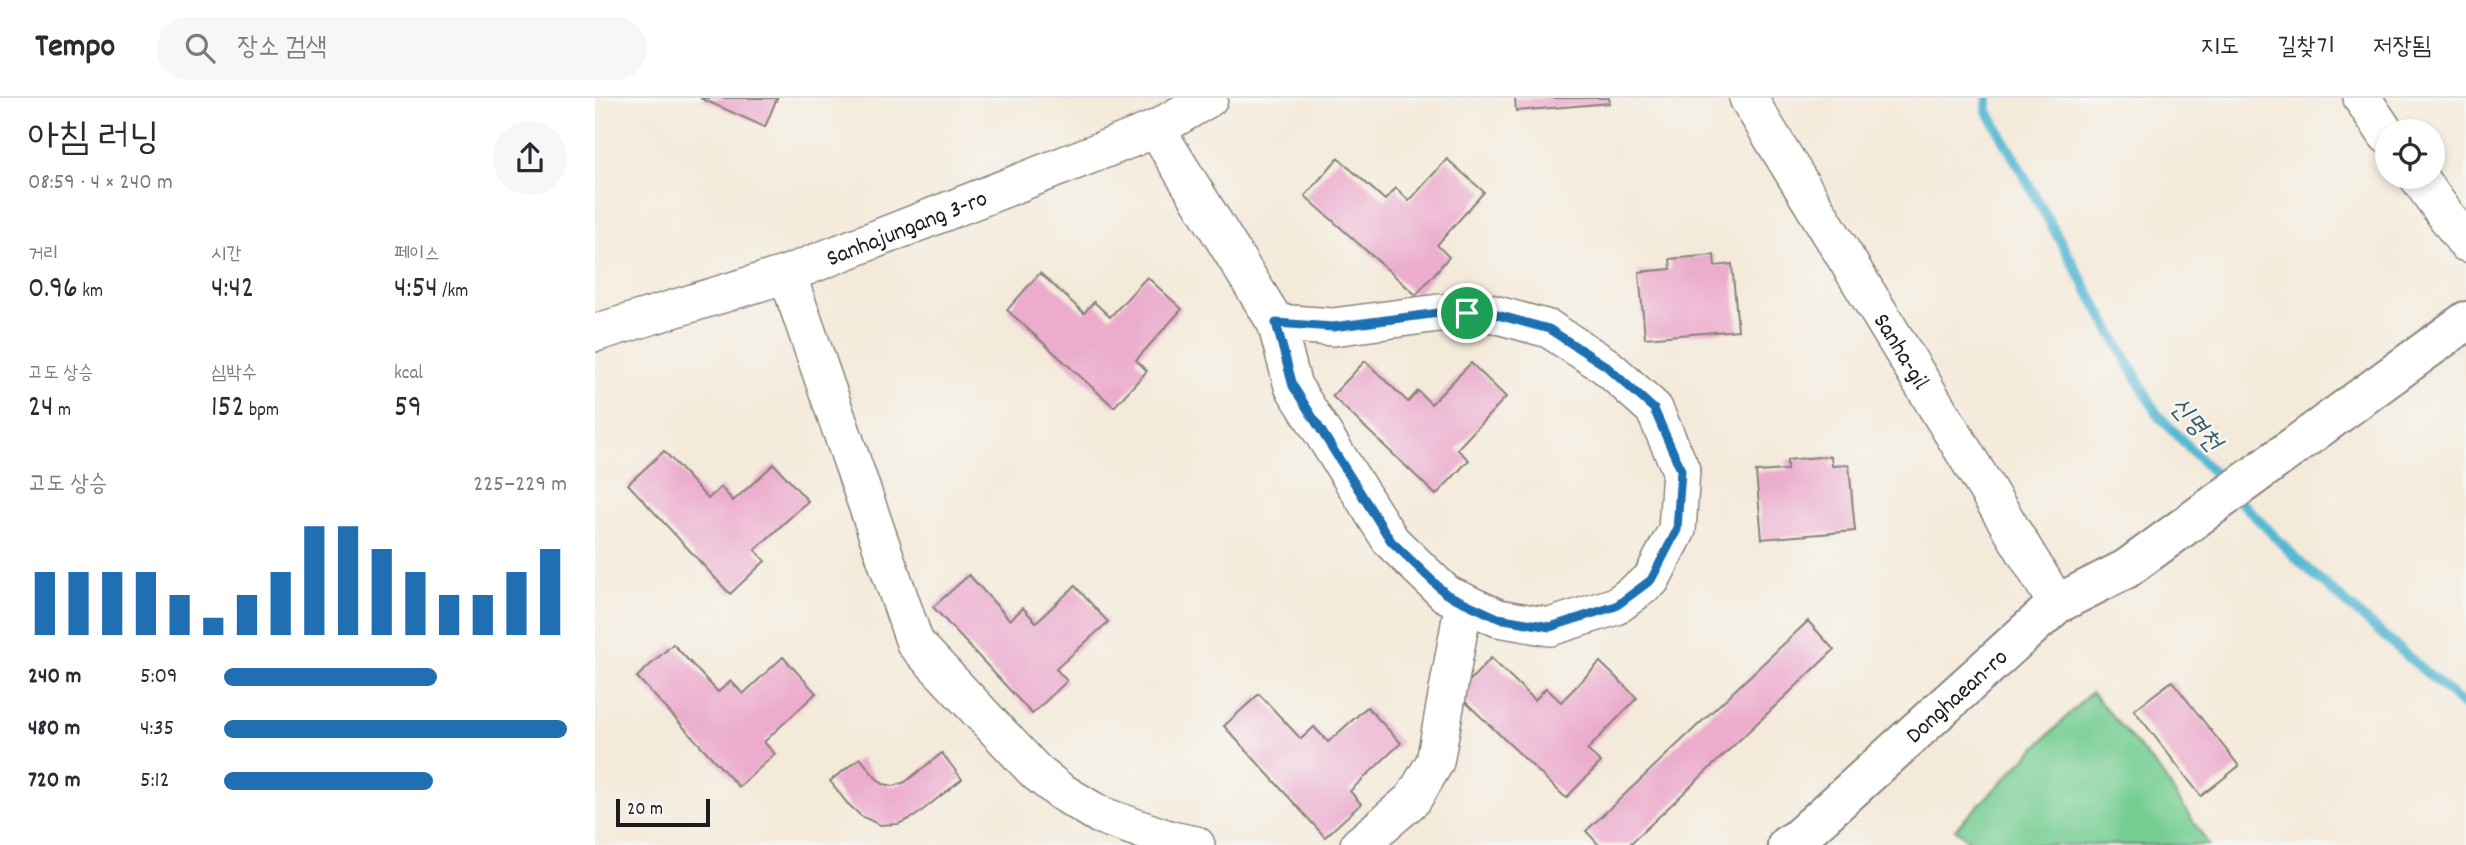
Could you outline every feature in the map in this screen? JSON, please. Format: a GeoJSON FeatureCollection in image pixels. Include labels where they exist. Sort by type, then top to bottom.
{"type":"FeatureCollection","features":[{"type":"Feature","properties":{"kind":"main road","name":"Donghaean-ro"},"geometry":{"type":"LineString","coordinates":[[1793,843],[2057,604],[2126,569],[2466,321]]}},
{"type":"Feature","properties":{"kind":"street","name":"Sanhajungang 3-ro"},"geometry":{"type":"LineString","coordinates":[[595,333],[787,274],[1156,129],[1209,98]]}},
{"type":"Feature","properties":{"kind":"street","name":"Sanha-gil"},"geometry":{"type":"LineString","coordinates":[[1748,98],[2057,604]]}},
{"type":"Feature","properties":{"kind":"street"},"geometry":{"type":"LineString","coordinates":[[2362,98],[2376,119]]}},
{"type":"Feature","properties":{"kind":"street"},"geometry":{"type":"LineString","coordinates":[[1156,129],[1276,323],[1293,386],[1391,541],[1446,594],[1498,618],[1550,627],[1616,606],[1651,580],[1677,530],[1681,470],[1654,409],[1606,366],[1549,329],[1490,313],[1439,313],[1333,327],[1276,323]]}},
{"type":"Feature","properties":{"kind":"street"},"geometry":{"type":"LineString","coordinates":[[2426,189],[2466,243]]}},
{"type":"Feature","properties":{"kind":"street"},"geometry":{"type":"LineString","coordinates":[[787,274],[915,643],[1036,772],[1060,791],[1100,814],[1171,840],[1196,845]]}},
{"type":"Feature","properties":{"kind":"street"},"geometry":{"type":"LineString","coordinates":[[1359,845],[1413,799],[1435,762],[1464,602]]}},
{"type":"Feature","properties":{"kind":"green space"},"geometry":{"type":"Polygon","coordinates":[[[2091,692],[2160,771],[2209,845],[1974,845],[1955,829],[2091,692]]]}},
{"type":"Feature","properties":{"kind":"building"},"geometry":{"type":"Polygon","coordinates":[[[700,98],[777,98],[765,127],[700,98]]]}},
{"type":"Feature","properties":{"kind":"building"},"geometry":{"type":"Polygon","coordinates":[[[1515,98],[1609,98],[1610,103],[1516,111],[1515,98]]]}},
{"type":"Feature","properties":{"kind":"building"},"geometry":{"type":"Polygon","coordinates":[[[1338,158],[1385,200],[1396,188],[1409,201],[1447,159],[1484,192],[1437,245],[1449,257],[1416,295],[1305,196],[1338,158]]]}},
{"type":"Feature","properties":{"kind":"building"},"geometry":{"type":"Polygon","coordinates":[[[1714,255],[1715,266],[1732,264],[1738,330],[1645,338],[1639,272],[1671,269],[1670,259],[1714,255]]]}},
{"type":"Feature","properties":{"kind":"building"},"geometry":{"type":"Polygon","coordinates":[[[1040,273],[1084,313],[1094,302],[1110,317],[1147,277],[1182,309],[1136,360],[1147,371],[1114,407],[1007,310],[1040,273]]]}},
{"type":"Feature","properties":{"kind":"building"},"geometry":{"type":"Polygon","coordinates":[[[1365,361],[1408,402],[1418,391],[1431,404],[1471,363],[1506,397],[1457,449],[1469,460],[1436,495],[1332,396],[1365,361]]]}},
{"type":"Feature","properties":{"kind":"building"},"geometry":{"type":"Polygon","coordinates":[[[664,451],[708,499],[721,487],[733,501],[774,464],[808,501],[755,550],[765,561],[730,594],[628,484],[664,451]]]}},
{"type":"Feature","properties":{"kind":"building"},"geometry":{"type":"Polygon","coordinates":[[[1831,456],[1832,466],[1849,465],[1855,531],[1762,539],[1756,472],[1787,470],[1787,460],[1831,456]]]}},
{"type":"Feature","properties":{"kind":"building"},"geometry":{"type":"Polygon","coordinates":[[[969,575],[1010,620],[1023,608],[1036,622],[1075,586],[1108,622],[1056,669],[1067,681],[1032,714],[933,607],[969,575]]]}},
{"type":"Feature","properties":{"kind":"building"},"geometry":{"type":"Polygon","coordinates":[[[1808,621],[1834,650],[1629,845],[1599,845],[1586,831],[1808,621]]]}},
{"type":"Feature","properties":{"kind":"building"},"geometry":{"type":"Polygon","coordinates":[[[673,644],[718,692],[731,681],[743,694],[783,657],[816,693],[764,742],[775,754],[739,787],[637,677],[673,644]]]}},
{"type":"Feature","properties":{"kind":"building"},"geometry":{"type":"Polygon","coordinates":[[[1491,658],[1535,700],[1546,688],[1561,702],[1600,662],[1637,698],[1587,750],[1601,762],[1566,798],[1457,694],[1491,658]]]}},
{"type":"Feature","properties":{"kind":"building"},"geometry":{"type":"Polygon","coordinates":[[[2172,681],[2239,766],[2201,796],[2134,710],[2172,681]]]}},
{"type":"Feature","properties":{"kind":"building"},"geometry":{"type":"Polygon","coordinates":[[[1259,694],[1301,739],[1314,727],[1328,742],[1367,707],[1401,743],[1350,791],[1361,804],[1325,837],[1224,726],[1259,694]]]}},
{"type":"Feature","properties":{"kind":"building"},"geometry":{"type":"Polygon","coordinates":[[[942,753],[962,779],[914,817],[898,824],[880,825],[861,816],[830,781],[860,758],[883,784],[894,786],[905,782],[942,753]]]}},
{"type":"Feature","properties":{"kind":"waterway","name":"신명천"},"geometry":{"type":"LineString","coordinates":[[1988,98],[1987,110],[2157,414],[2227,487]]}},
{"type":"Feature","properties":{"kind":"waterway","name":"신명천"},"geometry":{"type":"LineString","coordinates":[[2237,498],[2304,566],[2466,707]]}},
{"type":"Feature","properties":{"kind":"route"},"geometry":{"type":"LineString","coordinates":[[1439,313],[1467,313],[1490,313],[1549,329],[1606,366],[1654,409],[1681,470],[1677,530],[1651,580],[1616,606],[1550,627],[1498,618],[1446,594],[1391,541],[1293,386],[1276,323],[1333,327],[1439,313]]}}]}
